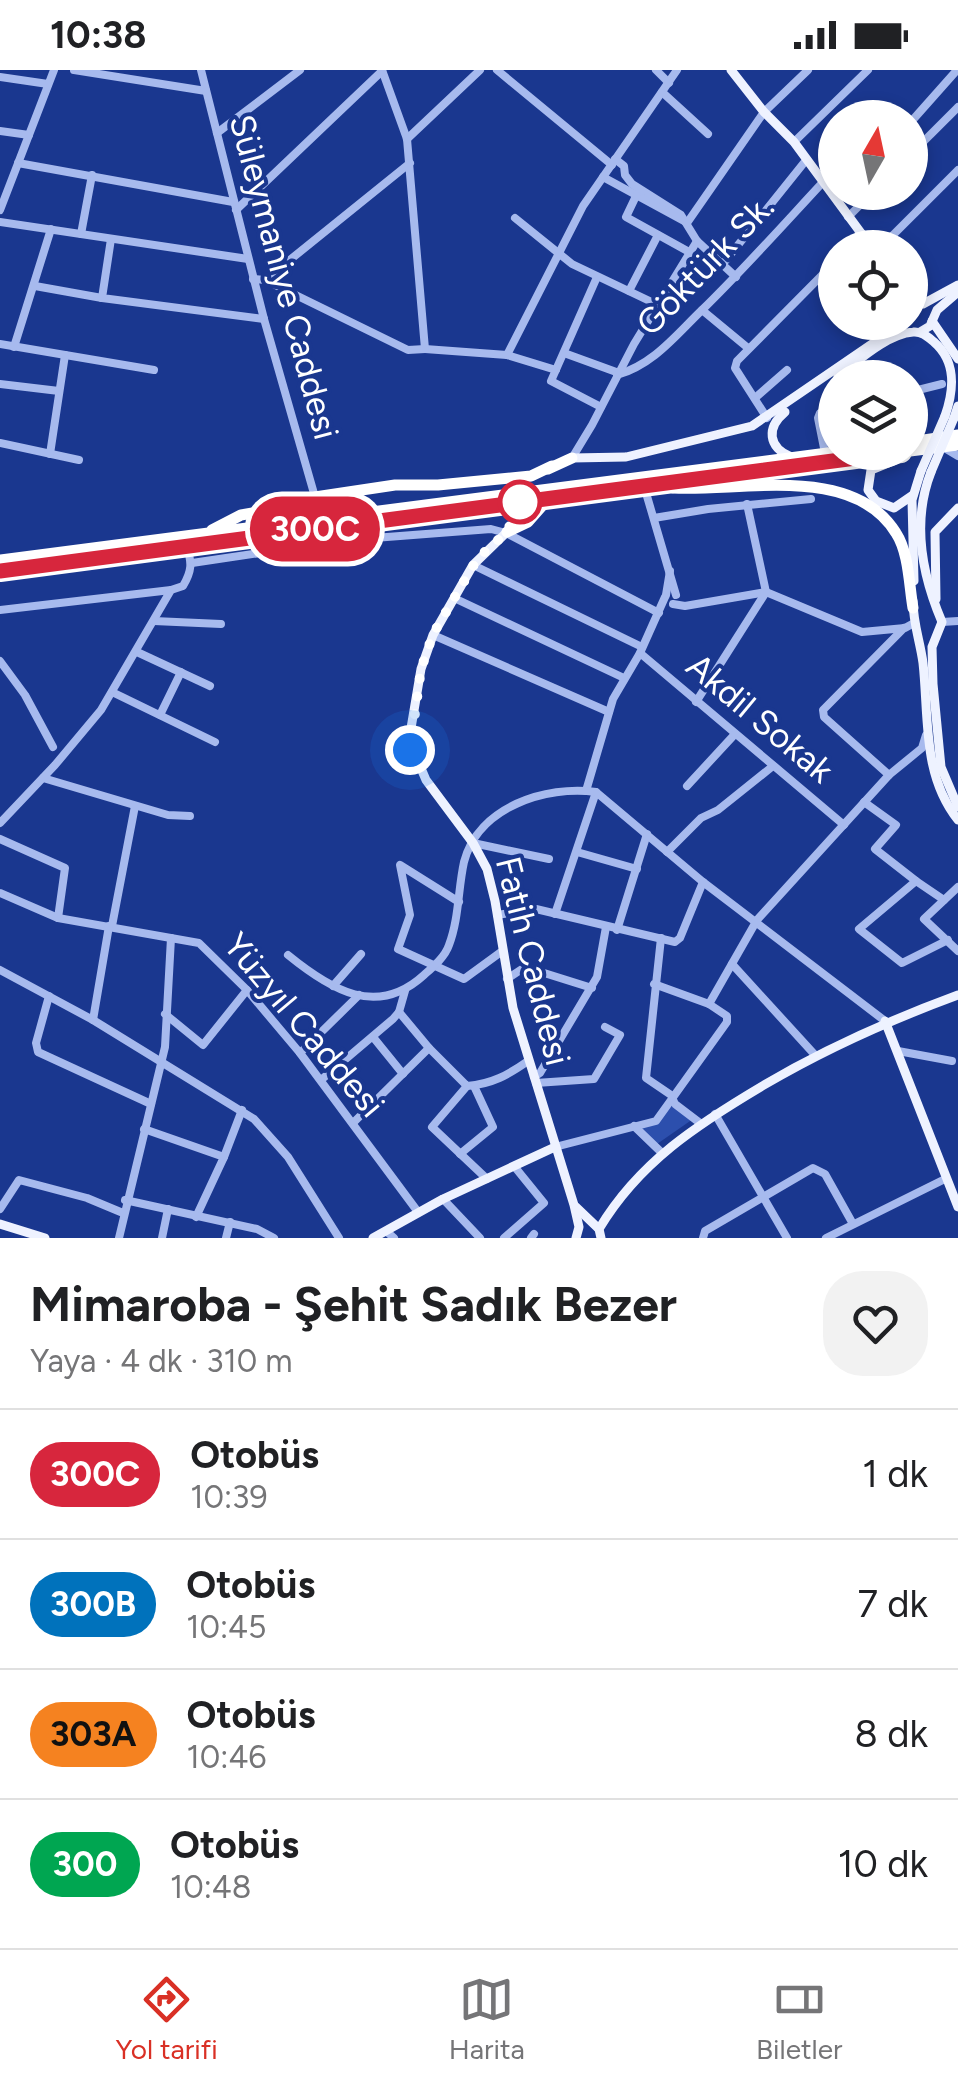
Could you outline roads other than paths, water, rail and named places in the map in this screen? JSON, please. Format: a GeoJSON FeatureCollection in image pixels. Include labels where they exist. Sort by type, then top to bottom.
{"type":"FeatureCollection","features":[{"type":"Feature","properties":{"kind":"highway"},"geometry":{"type":"LineString","coordinates":[[928,444],[958,435]]}},
{"type":"Feature","properties":{"kind":"highway"},"geometry":{"type":"LineString","coordinates":[[928,448],[958,445]]}},
{"type":"Feature","properties":{"kind":"highway"},"geometry":{"type":"LineString","coordinates":[[0,560],[818,455]]}},
{"type":"Feature","properties":{"kind":"highway"},"geometry":{"type":"LineString","coordinates":[[203,534],[241,515],[294,506],[315,497],[395,485],[438,486],[531,476],[572,458]]}},
{"type":"Feature","properties":{"kind":"highway"},"geometry":{"type":"LineString","coordinates":[[571,485],[562,476],[562,469],[572,458]]}},
{"type":"Feature","properties":{"kind":"highway"},"geometry":{"type":"LineString","coordinates":[[0,572],[818,463]]}},
{"type":"Feature","properties":{"kind":"highway"},"geometry":{"type":"LineString","coordinates":[[528,491],[552,466]]}},
{"type":"Feature","properties":{"kind":"highway"},"geometry":{"type":"LineString","coordinates":[[644,486],[704,490],[810,486],[853,497],[880,514],[898,534],[913,608]]}},
{"type":"Feature","properties":{"kind":"highway"},"geometry":{"type":"LineString","coordinates":[[507,533],[528,522],[550,498]]}},
{"type":"Feature","properties":{"kind":"highway"},"geometry":{"type":"LineString","coordinates":[[507,504],[507,533]]}},
{"type":"Feature","properties":{"kind":"main road"},"geometry":{"type":"LineString","coordinates":[[732,70],[818,173]]}},
{"type":"Feature","properties":{"kind":"main road"},"geometry":{"type":"LineString","coordinates":[[845,210],[859,230]]}},
{"type":"Feature","properties":{"kind":"main road"},"geometry":{"type":"LineString","coordinates":[[928,300],[958,289]]}},
{"type":"Feature","properties":{"kind":"main road"},"geometry":{"type":"LineString","coordinates":[[928,323],[958,289]]}},
{"type":"Feature","properties":{"kind":"main road"},"geometry":{"type":"LineString","coordinates":[[928,309],[958,359]]}},
{"type":"Feature","properties":{"kind":"main road"},"geometry":{"type":"LineString","coordinates":[[572,458],[647,453],[752,426],[876,340]]}},
{"type":"Feature","properties":{"kind":"main road"},"geometry":{"type":"LineString","coordinates":[[861,360],[898,340]]}},
{"type":"Feature","properties":{"kind":"main road"},"geometry":{"type":"LineString","coordinates":[[873,470],[868,476],[868,490],[882,504],[894,508],[910,499],[949,417],[953,386],[949,365],[942,350],[928,340]]}},
{"type":"Feature","properties":{"kind":"main road"},"geometry":{"type":"LineString","coordinates":[[794,458],[775,447],[773,425],[818,390]]}},
{"type":"Feature","properties":{"kind":"main road"},"geometry":{"type":"LineString","coordinates":[[949,417],[958,406]]}},
{"type":"Feature","properties":{"kind":"main road"},"geometry":{"type":"LineString","coordinates":[[926,471],[922,500],[924,566],[939,615]]}},
{"type":"Feature","properties":{"kind":"main road"},"geometry":{"type":"LineString","coordinates":[[914,492],[912,628],[932,768],[958,820]]}},
{"type":"Feature","properties":{"kind":"main road"},"geometry":{"type":"LineString","coordinates":[[958,508],[935,532],[939,615],[931,660],[941,767],[958,807]]}},
{"type":"Feature","properties":{"kind":"main road","name":"Fatih Caddesi"},"geometry":{"type":"LineString","coordinates":[[507,533],[473,566],[433,634],[421,669],[410,750],[426,780],[472,842],[492,886],[507,979],[528,1061],[574,1205],[579,1234]]}},
{"type":"Feature","properties":{"kind":"main road"},"geometry":{"type":"LineString","coordinates":[[912,628],[921,611],[931,610],[939,615]]}},
{"type":"Feature","properties":{"kind":"main road"},"geometry":{"type":"LineString","coordinates":[[912,628],[930,638],[938,634]]}},
{"type":"Feature","properties":{"kind":"main road"},"geometry":{"type":"LineString","coordinates":[[579,1234],[596,1230],[661,1152],[715,1114],[815,1055],[885,1021],[958,994]]}},
{"type":"Feature","properties":{"kind":"main road"},"geometry":{"type":"LineString","coordinates":[[885,1021],[958,1206]]}},
{"type":"Feature","properties":{"kind":"main road"},"geometry":{"type":"LineString","coordinates":[[373,1238],[390,1234],[442,1199],[555,1146]]}},
{"type":"Feature","properties":{"kind":"main road"},"geometry":{"type":"LineString","coordinates":[[574,1205],[596,1230]]}},
{"type":"Feature","properties":{"kind":"main road"},"geometry":{"type":"LineString","coordinates":[[0,1224],[44,1238]]}},
{"type":"Feature","properties":{"kind":"street"},"geometry":{"type":"LineString","coordinates":[[0,210],[54,70]]}},
{"type":"Feature","properties":{"kind":"street"},"geometry":{"type":"LineString","coordinates":[[74,70],[206,91]]}},
{"type":"Feature","properties":{"kind":"street","name":"Süleymaniye Caddesi"},"geometry":{"type":"LineString","coordinates":[[200,70],[315,497]]}},
{"type":"Feature","properties":{"kind":"street"},"geometry":{"type":"LineString","coordinates":[[216,133],[300,70]]}},
{"type":"Feature","properties":{"kind":"street"},"geometry":{"type":"LineString","coordinates":[[18,163],[235,206],[382,70],[407,138],[425,349]]}},
{"type":"Feature","properties":{"kind":"street"},"geometry":{"type":"LineString","coordinates":[[407,138],[480,70]]}},
{"type":"Feature","properties":{"kind":"street"},"geometry":{"type":"LineString","coordinates":[[496,70],[613,162],[624,166]]}},
{"type":"Feature","properties":{"kind":"street"},"geometry":{"type":"LineString","coordinates":[[656,70],[668,83]]}},
{"type":"Feature","properties":{"kind":"street"},"geometry":{"type":"LineString","coordinates":[[507,355],[556,254],[603,177],[677,70]]}},
{"type":"Feature","properties":{"kind":"street"},"geometry":{"type":"LineString","coordinates":[[685,222],[764,112],[808,70]]}},
{"type":"Feature","properties":{"kind":"street"},"geometry":{"type":"LineString","coordinates":[[794,142],[868,70]]}},
{"type":"Feature","properties":{"kind":"street"},"geometry":{"type":"LineString","coordinates":[[928,102],[957,70]]}},
{"type":"Feature","properties":{"kind":"street"},"geometry":{"type":"LineString","coordinates":[[0,77],[48,84]]}},
{"type":"Feature","properties":{"kind":"street"},"geometry":{"type":"LineString","coordinates":[[662,92],[708,134]]}},
{"type":"Feature","properties":{"kind":"street"},"geometry":{"type":"LineString","coordinates":[[928,137],[958,107]]}},
{"type":"Feature","properties":{"kind":"street"},"geometry":{"type":"LineString","coordinates":[[0,131],[29,136]]}},
{"type":"Feature","properties":{"kind":"street"},"geometry":{"type":"LineString","coordinates":[[722,265],[807,159]]}},
{"type":"Feature","properties":{"kind":"street"},"geometry":{"type":"LineString","coordinates":[[265,280],[410,163]]}},
{"type":"Feature","properties":{"kind":"street"},"geometry":{"type":"LineString","coordinates":[[624,166],[625,176],[632,184],[681,216],[697,241],[736,277]]}},
{"type":"Feature","properties":{"kind":"street"},"geometry":{"type":"LineString","coordinates":[[613,183],[624,166]]}},
{"type":"Feature","properties":{"kind":"street"},"geometry":{"type":"LineString","coordinates":[[898,230],[958,170]]}},
{"type":"Feature","properties":{"kind":"street"},"geometry":{"type":"LineString","coordinates":[[81,234],[92,176]]}},
{"type":"Feature","properties":{"kind":"street"},"geometry":{"type":"LineString","coordinates":[[603,177],[685,222]]}},
{"type":"Feature","properties":{"kind":"street","name":"Göktürk Sk."},"geometry":{"type":"LineString","coordinates":[[618,374],[637,369],[653,358],[736,277],[818,188]]}},
{"type":"Feature","properties":{"kind":"street"},"geometry":{"type":"LineString","coordinates":[[636,196],[626,218],[690,253]]}},
{"type":"Feature","properties":{"kind":"street"},"geometry":{"type":"LineString","coordinates":[[848,217],[855,210]]}},
{"type":"Feature","properties":{"kind":"street"},"geometry":{"type":"LineString","coordinates":[[516,218],[556,254],[658,304]]}},
{"type":"Feature","properties":{"kind":"street"},"geometry":{"type":"LineString","coordinates":[[0,222],[248,259]]}},
{"type":"Feature","properties":{"kind":"street"},"geometry":{"type":"LineString","coordinates":[[14,346],[51,230]]}},
{"type":"Feature","properties":{"kind":"street"},"geometry":{"type":"LineString","coordinates":[[629,290],[658,235]]}},
{"type":"Feature","properties":{"kind":"street"},"geometry":{"type":"LineString","coordinates":[[102,298],[112,239]]}},
{"type":"Feature","properties":{"kind":"street"},"geometry":{"type":"LineString","coordinates":[[572,458],[697,241]]}},
{"type":"Feature","properties":{"kind":"street"},"geometry":{"type":"LineString","coordinates":[[597,277],[552,381],[601,407]]}},
{"type":"Feature","properties":{"kind":"street"},"geometry":{"type":"LineString","coordinates":[[254,279],[265,280],[408,350],[507,355],[556,370]]}},
{"type":"Feature","properties":{"kind":"street"},"geometry":{"type":"LineString","coordinates":[[767,418],[735,368],[737,361],[818,279]]}},
{"type":"Feature","properties":{"kind":"street"},"geometry":{"type":"LineString","coordinates":[[35,286],[264,319]]}},
{"type":"Feature","properties":{"kind":"street"},"geometry":{"type":"LineString","coordinates":[[702,310],[748,348]]}},
{"type":"Feature","properties":{"kind":"street"},"geometry":{"type":"LineString","coordinates":[[0,344],[154,370]]}},
{"type":"Feature","properties":{"kind":"street"},"geometry":{"type":"LineString","coordinates":[[564,353],[618,374]]}},
{"type":"Feature","properties":{"kind":"street"},"geometry":{"type":"LineString","coordinates":[[50,454],[65,355]]}},
{"type":"Feature","properties":{"kind":"street"},"geometry":{"type":"LineString","coordinates":[[754,398],[786,370]]}},
{"type":"Feature","properties":{"kind":"street"},"geometry":{"type":"LineString","coordinates":[[0,384],[59,391]]}},
{"type":"Feature","properties":{"kind":"street"},"geometry":{"type":"LineString","coordinates":[[928,388],[942,384]]}},
{"type":"Feature","properties":{"kind":"street"},"geometry":{"type":"LineString","coordinates":[[0,442],[79,460]]}},
{"type":"Feature","properties":{"kind":"street"},"geometry":{"type":"LineString","coordinates":[[944,447],[958,456]]}},
{"type":"Feature","properties":{"kind":"street"},"geometry":{"type":"LineString","coordinates":[[586,791],[609,712],[659,612],[671,598],[670,572],[644,486]]}},
{"type":"Feature","properties":{"kind":"street"},"geometry":{"type":"LineString","coordinates":[[654,518],[811,499]]}},
{"type":"Feature","properties":{"kind":"street"},"geometry":{"type":"LineString","coordinates":[[696,702],[766,592],[747,504]]}},
{"type":"Feature","properties":{"kind":"street"},"geometry":{"type":"LineString","coordinates":[[345,524],[348,540]]}},
{"type":"Feature","properties":{"kind":"street"},"geometry":{"type":"LineString","coordinates":[[192,563],[348,540],[478,528],[507,533],[659,612]]}},
{"type":"Feature","properties":{"kind":"street"},"geometry":{"type":"LineString","coordinates":[[0,610],[183,586],[192,563],[187,547]]}},
{"type":"Feature","properties":{"kind":"street","name":"Akdil Sokak"},"geometry":{"type":"LineString","coordinates":[[473,566],[641,650],[696,702],[844,825]]}},
{"type":"Feature","properties":{"kind":"street"},"geometry":{"type":"LineString","coordinates":[[0,823],[101,710],[171,590]]}},
{"type":"Feature","properties":{"kind":"street"},"geometry":{"type":"LineString","coordinates":[[671,598],[695,604],[766,592],[862,632],[912,628]]}},
{"type":"Feature","properties":{"kind":"street"},"geometry":{"type":"LineString","coordinates":[[454,598],[624,678]]}},
{"type":"Feature","properties":{"kind":"street"},"geometry":{"type":"LineString","coordinates":[[939,615],[958,621]]}},
{"type":"Feature","properties":{"kind":"street"},"geometry":{"type":"LineString","coordinates":[[154,621],[221,624]]}},
{"type":"Feature","properties":{"kind":"street"},"geometry":{"type":"LineString","coordinates":[[888,775],[824,718],[823,710],[912,628]]}},
{"type":"Feature","properties":{"kind":"street"},"geometry":{"type":"LineString","coordinates":[[433,634],[609,712]]}},
{"type":"Feature","properties":{"kind":"street"},"geometry":{"type":"LineString","coordinates":[[138,652],[210,686]]}},
{"type":"Feature","properties":{"kind":"street"},"geometry":{"type":"LineString","coordinates":[[0,661],[25,695],[53,748]]}},
{"type":"Feature","properties":{"kind":"street"},"geometry":{"type":"LineString","coordinates":[[160,715],[181,672]]}},
{"type":"Feature","properties":{"kind":"street"},"geometry":{"type":"LineString","coordinates":[[112,692],[214,742]]}},
{"type":"Feature","properties":{"kind":"street"},"geometry":{"type":"LineString","coordinates":[[709,1004],[757,920],[888,775],[922,748],[928,730]]}},
{"type":"Feature","properties":{"kind":"street"},"geometry":{"type":"LineString","coordinates":[[687,786],[735,734]]}},
{"type":"Feature","properties":{"kind":"street"},"geometry":{"type":"LineString","coordinates":[[910,758],[932,768]]}},
{"type":"Feature","properties":{"kind":"street"},"geometry":{"type":"LineString","coordinates":[[668,852],[701,818],[718,810],[773,766]]}},
{"type":"Feature","properties":{"kind":"street"},"geometry":{"type":"LineString","coordinates":[[43,778],[168,815],[190,816]]}},
{"type":"Feature","properties":{"kind":"street"},"geometry":{"type":"LineString","coordinates":[[555,914],[596,792]]}},
{"type":"Feature","properties":{"kind":"street"},"geometry":{"type":"LineString","coordinates":[[288,955],[314,976],[359,995],[382,998],[405,991],[448,948],[465,860],[472,842],[489,821],[514,805],[543,795],[596,792],[704,882],[885,1021]]}},
{"type":"Feature","properties":{"kind":"street"},"geometry":{"type":"LineString","coordinates":[[864,802],[896,825],[874,849],[944,900]]}},
{"type":"Feature","properties":{"kind":"street"},"geometry":{"type":"LineString","coordinates":[[94,1020],[135,806]]}},
{"type":"Feature","properties":{"kind":"street"},"geometry":{"type":"LineString","coordinates":[[618,930],[647,834]]}},
{"type":"Feature","properties":{"kind":"street"},"geometry":{"type":"LineString","coordinates":[[0,838],[65,868],[58,918]]}},
{"type":"Feature","properties":{"kind":"street"},"geometry":{"type":"LineString","coordinates":[[472,842],[549,859]]}},
{"type":"Feature","properties":{"kind":"street"},"geometry":{"type":"LineString","coordinates":[[576,852],[636,869]]}},
{"type":"Feature","properties":{"kind":"street"},"geometry":{"type":"LineString","coordinates":[[458,902],[400,865],[410,915],[398,949],[464,979],[501,952]]}},
{"type":"Feature","properties":{"kind":"street"},"geometry":{"type":"LineString","coordinates":[[916,881],[858,929],[902,963],[946,938]]}},
{"type":"Feature","properties":{"kind":"street"},"geometry":{"type":"LineString","coordinates":[[497,915],[536,909],[675,942],[704,882]]}},
{"type":"Feature","properties":{"kind":"street"},"geometry":{"type":"LineString","coordinates":[[958,887],[924,918],[958,951]]}},
{"type":"Feature","properties":{"kind":"street","name":"Yüzyıl Caddesi"},"geometry":{"type":"LineString","coordinates":[[0,892],[58,918],[199,943],[247,990],[322,1080],[418,1212]]}},
{"type":"Feature","properties":{"kind":"street"},"geometry":{"type":"LineString","coordinates":[[534,1080],[592,988],[606,927]]}},
{"type":"Feature","properties":{"kind":"street"},"geometry":{"type":"LineString","coordinates":[[118,1238],[162,1060],[171,938]]}},
{"type":"Feature","properties":{"kind":"street"},"geometry":{"type":"LineString","coordinates":[[661,938],[646,1078],[700,1124]]}},
{"type":"Feature","properties":{"kind":"street"},"geometry":{"type":"LineString","coordinates":[[333,986],[360,954]]}},
{"type":"Feature","properties":{"kind":"street"},"geometry":{"type":"LineString","coordinates":[[732,964],[815,1055]]}},
{"type":"Feature","properties":{"kind":"street"},"geometry":{"type":"LineString","coordinates":[[507,979],[525,967],[592,988]]}},
{"type":"Feature","properties":{"kind":"street"},"geometry":{"type":"LineString","coordinates":[[0,971],[162,1060],[260,1124],[288,1157],[339,1238]]}},
{"type":"Feature","properties":{"kind":"street"},"geometry":{"type":"LineString","coordinates":[[555,1146],[656,1121],[727,1022],[727,1016],[709,1004],[654,984]]}},
{"type":"Feature","properties":{"kind":"street"},"geometry":{"type":"LineString","coordinates":[[165,1014],[202,1045],[247,990]]}},
{"type":"Feature","properties":{"kind":"street"},"geometry":{"type":"LineString","coordinates":[[322,1080],[399,1012],[405,991]]}},
{"type":"Feature","properties":{"kind":"street"},"geometry":{"type":"LineString","coordinates":[[300,1053],[359,995]]}},
{"type":"Feature","properties":{"kind":"street"},"geometry":{"type":"LineString","coordinates":[[49,996],[36,1043],[40,1054],[151,1104]]}},
{"type":"Feature","properties":{"kind":"street"},"geometry":{"type":"LineString","coordinates":[[399,1012],[428,1048],[471,1086],[494,1127],[460,1154]]}},
{"type":"Feature","properties":{"kind":"street"},"geometry":{"type":"LineString","coordinates":[[534,1080],[594,1078],[620,1035],[605,1027]]}},
{"type":"Feature","properties":{"kind":"street"},"geometry":{"type":"LineString","coordinates":[[374,1037],[403,1074]]}},
{"type":"Feature","properties":{"kind":"street"},"geometry":{"type":"LineString","coordinates":[[354,1124],[428,1048]]}},
{"type":"Feature","properties":{"kind":"street"},"geometry":{"type":"LineString","coordinates":[[898,1051],[952,1061]]}},
{"type":"Feature","properties":{"kind":"street"},"geometry":{"type":"LineString","coordinates":[[487,1179],[432,1127],[471,1086],[508,1076],[528,1061]]}},
{"type":"Feature","properties":{"kind":"street"},"geometry":{"type":"LineString","coordinates":[[196,1216],[242,1110]]}},
{"type":"Feature","properties":{"kind":"street"},"geometry":{"type":"LineString","coordinates":[[715,1114],[787,1238]]}},
{"type":"Feature","properties":{"kind":"street"},"geometry":{"type":"LineString","coordinates":[[634,1126],[661,1152]]}},
{"type":"Feature","properties":{"kind":"street"},"geometry":{"type":"LineString","coordinates":[[144,1129],[224,1157]]}},
{"type":"Feature","properties":{"kind":"street"},"geometry":{"type":"LineString","coordinates":[[504,1238],[544,1202],[514,1166]]}},
{"type":"Feature","properties":{"kind":"street"},"geometry":{"type":"LineString","coordinates":[[703,1238],[705,1231],[813,1168],[825,1174],[853,1224]]}},
{"type":"Feature","properties":{"kind":"street"},"geometry":{"type":"LineString","coordinates":[[835,1236],[945,1179]]}},
{"type":"Feature","properties":{"kind":"street"},"geometry":{"type":"LineString","coordinates":[[0,1209],[19,1180],[87,1198],[123,1213]]}},
{"type":"Feature","properties":{"kind":"street"},"geometry":{"type":"LineString","coordinates":[[442,1199],[480,1238]]}},
{"type":"Feature","properties":{"kind":"street"},"geometry":{"type":"LineString","coordinates":[[126,1200],[230,1222],[274,1238]]}},
{"type":"Feature","properties":{"kind":"street"},"geometry":{"type":"LineString","coordinates":[[162,1238],[168,1210]]}},
{"type":"Feature","properties":{"kind":"street"},"geometry":{"type":"LineString","coordinates":[[226,1238],[230,1222]]}}]}
